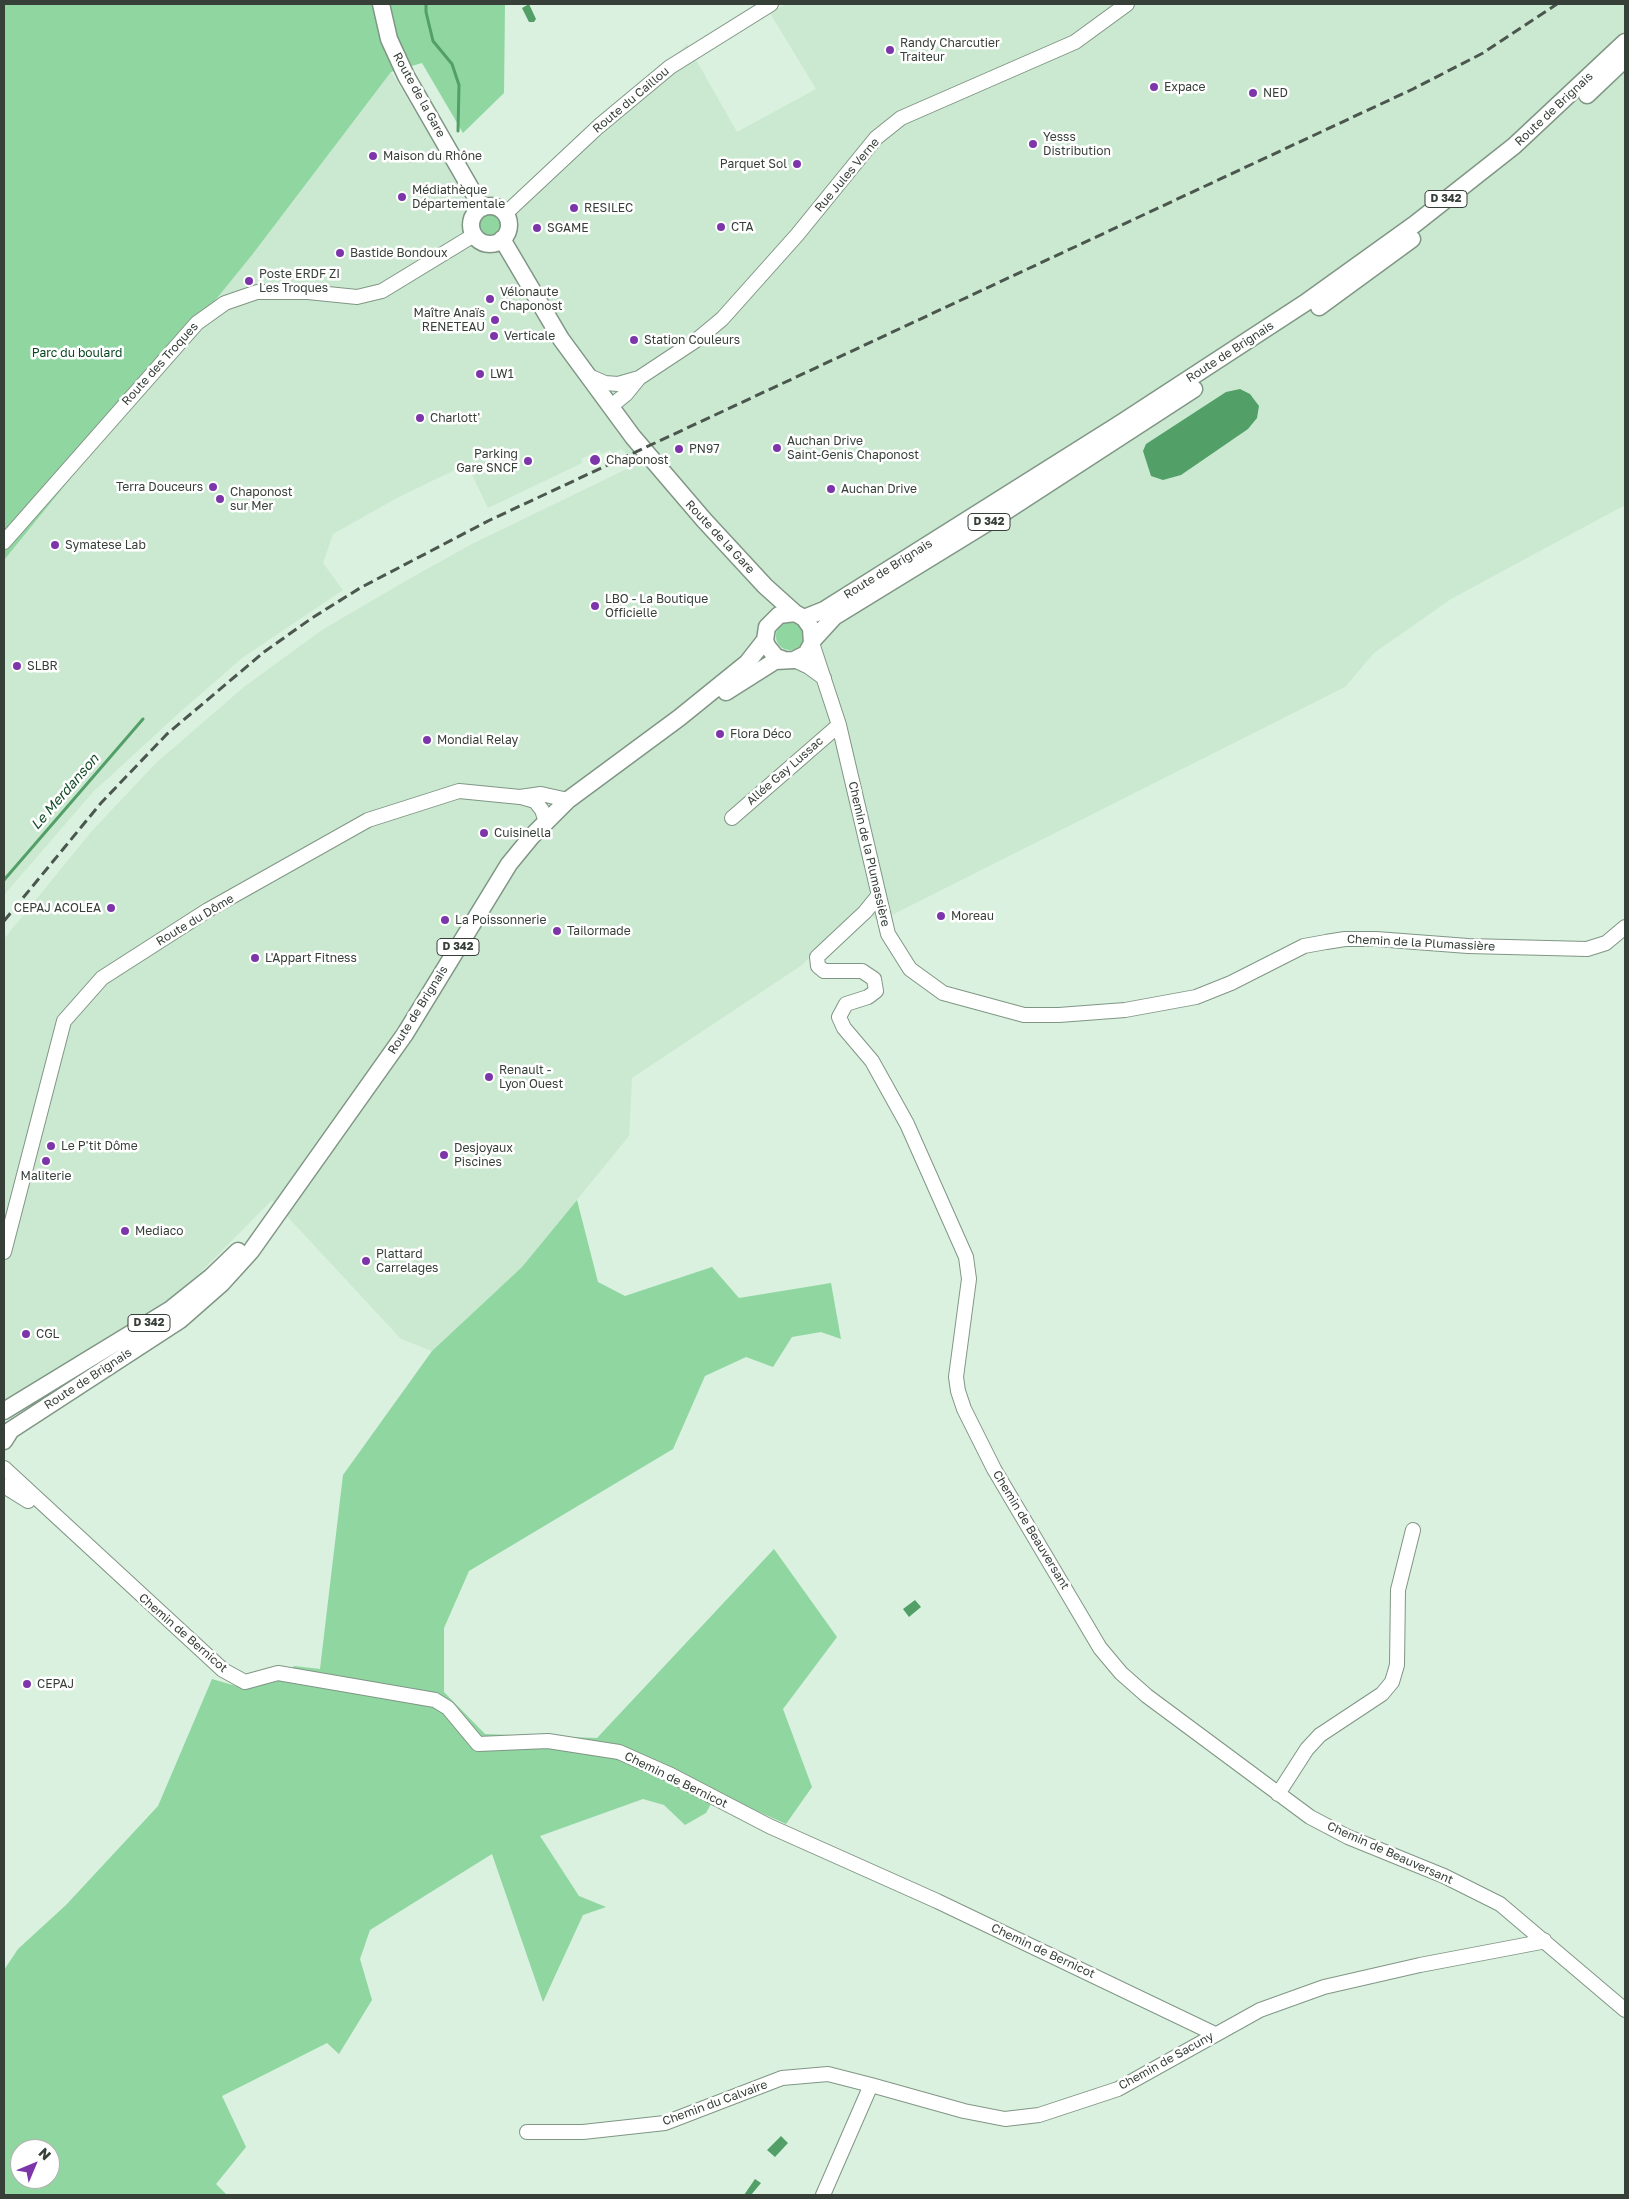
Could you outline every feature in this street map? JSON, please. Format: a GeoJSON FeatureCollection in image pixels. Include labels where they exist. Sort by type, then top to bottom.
{"type":"FeatureCollection","features":[{"type":"Feature","properties":{"kind":"main road","name":"Route de la Gare"},"geometry":{"type":"LineString","coordinates":[[380,4],[389,39],[402,68],[482,208]]}},
{"type":"Feature","properties":{"kind":"main road","name":"Route de Brignais"},"geometry":{"type":"LineString","coordinates":[[799,615],[824,610],[1121,423],[1312,298],[1415,224],[1514,146],[1625,42]]}},
{"type":"Feature","properties":{"kind":"main road","name":"Route de Brignais"},"geometry":{"type":"LineString","coordinates":[[813,642],[834,617],[997,517],[1360,279],[1482,185],[1555,124],[1625,59]]}},
{"type":"Feature","properties":{"kind":"main road"},"geometry":{"type":"LineString","coordinates":[[494,207],[505,214],[508,230],[502,239],[488,244],[474,235],[471,223],[477,212],[482,208],[494,207]]}},
{"type":"Feature","properties":{"kind":"main road","name":"Route de la Gare"},"geometry":{"type":"LineString","coordinates":[[502,239],[561,339],[591,377],[610,407],[676,489],[765,586],[799,615]]}},
{"type":"Feature","properties":{"kind":"main road","name":"Route de la Gare"},"geometry":{"type":"LineString","coordinates":[[561,339],[566,357],[614,428],[644,462],[676,489]]}},
{"type":"Feature","properties":{"kind":"main road","name":"Route de la Gare"},"geometry":{"type":"LineString","coordinates":[[765,586],[770,622]]}},
{"type":"Feature","properties":{"kind":"main road"},"geometry":{"type":"LineString","coordinates":[[784,613],[799,615],[811,628],[813,642],[806,654],[788,660],[771,652],[765,640],[770,622],[784,613]]}},
{"type":"Feature","properties":{"kind":"main road","name":"Route de Brignais"},"geometry":{"type":"LineString","coordinates":[[4,1441],[11,1430],[180,1320],[221,1284],[251,1251],[405,1034],[509,864],[568,800],[679,718],[747,663],[765,640]]}},
{"type":"Feature","properties":{"kind":"main road","name":"Route de Brignais"},"geometry":{"type":"LineString","coordinates":[[679,718],[788,660]]}},
{"type":"Feature","properties":{"kind":"main road","name":"Route de Brignais"},"geometry":{"type":"LineString","coordinates":[[4,1411],[170,1309],[211,1276],[277,1212]]}},
{"type":"Feature","properties":{"kind":"street","name":"Route du Caillou"},"geometry":{"type":"LineString","coordinates":[[505,214],[524,199],[622,106],[670,67],[771,4]]}},
{"type":"Feature","properties":{"kind":"street","name":"Rue Jules Verne"},"geometry":{"type":"LineString","coordinates":[[610,407],[626,394],[639,378],[698,339],[722,318],[797,235],[876,138],[901,118],[1075,42],[1128,4]]}},
{"type":"Feature","properties":{"kind":"street","name":"Route des Troques"},"geometry":{"type":"LineString","coordinates":[[4,542],[197,323],[225,303],[257,292],[308,292],[357,297],[382,291],[474,235]]}},
{"type":"Feature","properties":{"kind":"street"},"geometry":{"type":"LineString","coordinates":[[591,377],[605,383],[618,384],[639,378]]}},
{"type":"Feature","properties":{"kind":"street","name":"Chemin de la Plumassière"},"geometry":{"type":"LineString","coordinates":[[813,642],[838,725],[888,934],[910,969],[924,982],[943,993],[1024,1015],[1059,1015],[1125,1010],[1196,997],[1230,983],[1304,946],[1345,939],[1376,939],[1468,946],[1587,949],[1606,943],[1625,927]]}},
{"type":"Feature","properties":{"kind":"street"},"geometry":{"type":"LineString","coordinates":[[788,660],[809,667],[824,678]]}},
{"type":"Feature","properties":{"kind":"street","name":"Allée Gay Lussac"},"geometry":{"type":"LineString","coordinates":[[732,818],[838,725]]}},
{"type":"Feature","properties":{"kind":"street","name":"Route du Dôme"},"geometry":{"type":"LineString","coordinates":[[4,1252],[64,1021],[102,978],[208,910],[368,820],[460,791],[520,797],[541,794],[568,800]]}},
{"type":"Feature","properties":{"kind":"street"},"geometry":{"type":"LineString","coordinates":[[520,797],[535,801],[542,810],[546,822]]}},
{"type":"Feature","properties":{"kind":"street","name":"Chemin de Beauversant"},"geometry":{"type":"LineString","coordinates":[[878,896],[865,912],[817,957],[818,966],[824,971],[862,971],[874,979],[876,991],[868,997],[846,1004],[839,1017],[844,1028],[872,1060],[907,1124],[966,1257],[969,1279],[956,1376],[964,1408],[994,1469],[1100,1648],[1116,1667],[1147,1696],[1310,1817],[1348,1837],[1480,1892],[1518,1917],[1625,2010]]}},
{"type":"Feature","properties":{"kind":"street","name":"Chemin de Bernicot"},"geometry":{"type":"LineString","coordinates":[[4,1468],[52,1515],[223,1670],[246,1682],[278,1673],[435,1700],[448,1708],[478,1744],[548,1741],[619,1752],[671,1775],[769,1826],[937,1901],[1216,2034]]}},
{"type":"Feature","properties":{"kind":"street","name":"Chemin de Bernicot"},"geometry":{"type":"LineString","coordinates":[[4,1486],[52,1515]]}},
{"type":"Feature","properties":{"kind":"street"},"geometry":{"type":"LineString","coordinates":[[1278,1794],[1307,1749],[1320,1735],[1382,1694],[1392,1682],[1396,1665],[1398,1590],[1413,1530]]}},
{"type":"Feature","properties":{"kind":"street","name":"Chemin de Sacuny"},"geometry":{"type":"LineString","coordinates":[[872,2085],[964,2111],[1004,2119],[1039,2115],[1118,2089],[1260,2010],[1324,1987],[1544,1940]]}},
{"type":"Feature","properties":{"kind":"street","name":"Chemin du Calvaire"},"geometry":{"type":"LineString","coordinates":[[527,2132],[583,2132],[665,2123],[782,2078],[828,2074],[872,2085]]}},
{"type":"Feature","properties":{"kind":"street"},"geometry":{"type":"LineString","coordinates":[[823,2195],[872,2085]]}},
{"type":"Feature","properties":{"kind":"shaded area"},"geometry":{"type":"Polygon","coordinates":[[[529,4],[536,19],[534,22],[529,22],[522,8],[529,4]]]}},
{"type":"Feature","properties":{"kind":"shaded area"},"geometry":{"type":"Polygon","coordinates":[[[786,4],[1625,4],[1625,505],[1451,599],[1374,653],[1345,687],[878,922],[863,905],[802,965],[632,1078],[629,1136],[522,1267],[432,1351],[401,1339],[272,1200],[179,1294],[23,1389],[4,1405],[4,939],[91,832],[156,763],[244,687],[322,630],[409,579],[472,544],[637,464],[621,449],[612,454],[610,450],[601,454],[600,450],[581,459],[582,463],[488,508],[467,464],[397,498],[333,534],[323,563],[343,590],[242,658],[179,713],[93,792],[4,895],[4,556],[252,255],[391,72],[458,182],[466,204],[521,208],[687,44],[737,132],[816,89],[770,13],[786,4]]]}},
{"type":"Feature","properties":{"kind":"shaded area"},"geometry":{"type":"Polygon","coordinates":[[[1240,389],[1250,394],[1259,406],[1257,418],[1248,429],[1181,475],[1163,480],[1151,476],[1143,451],[1146,444],[1226,392],[1240,389]]]}},
{"type":"Feature","properties":{"kind":"shaded area"},"geometry":{"type":"Polygon","coordinates":[[[915,1600],[921,1607],[909,1617],[903,1609],[915,1600]]]}},
{"type":"Feature","properties":{"kind":"shaded area"},"geometry":{"type":"Polygon","coordinates":[[[781,2136],[788,2143],[775,2157],[767,2150],[781,2136]]]}},
{"type":"Feature","properties":{"kind":"shaded area"},"geometry":{"type":"Polygon","coordinates":[[[755,2179],[761,2183],[751,2195],[744,2195],[755,2179]]]}},
{"type":"Feature","properties":{"kind":"green space","name":"Parc du boulard"},"geometry":{"type":"Polygon","coordinates":[[[4,4],[505,4],[504,93],[463,133],[422,63],[391,72],[252,255],[4,560],[4,4]]]}},
{"type":"Feature","properties":{"kind":"green space"},"geometry":{"type":"Polygon","coordinates":[[[486,215],[494,215],[500,221],[500,229],[494,235],[486,235],[480,229],[480,221],[486,215]]]}},
{"type":"Feature","properties":{"kind":"green space"},"geometry":{"type":"Polygon","coordinates":[[[790,622],[800,626],[804,636],[800,646],[790,650],[780,646],[776,636],[780,626],[790,622]]]}},
{"type":"Feature","properties":{"kind":"green space"},"geometry":{"type":"Polygon","coordinates":[[[577,1200],[598,1282],[625,1296],[712,1267],[739,1298],[831,1283],[841,1339],[821,1332],[792,1337],[773,1367],[746,1357],[705,1376],[673,1449],[469,1571],[444,1628],[444,1692],[485,1734],[597,1738],[774,1549],[837,1637],[783,1709],[812,1787],[786,1824],[717,1793],[706,1813],[685,1825],[664,1805],[643,1799],[540,1836],[579,1896],[606,1907],[583,1915],[543,2002],[492,1854],[370,1930],[360,1959],[372,2000],[339,2054],[327,2043],[222,2096],[246,2147],[216,2184],[227,2195],[4,2195],[4,1970],[18,1949],[66,1905],[158,1806],[212,1679],[243,1688],[279,1681],[294,1666],[320,1669],[343,1475],[432,1351],[522,1267],[577,1200]]]}},
{"type":"Feature","properties":{"kind":"waterway"},"geometry":{"type":"LineString","coordinates":[[426,4],[433,41],[452,64],[459,85],[458,131]]}},
{"type":"Feature","properties":{"kind":"waterway","name":"Le Merdanson"},"geometry":{"type":"LineString","coordinates":[[4,880],[143,719]]}},
{"type":"Feature","properties":{"kind":"railway"},"geometry":{"type":"LineString","coordinates":[[4,921],[101,803],[167,734],[264,652],[312,618],[360,588],[490,520],[1413,89],[1483,53],[1557,4]]}},
{"type":"Feature","properties":{"kind":"place","name":"Randy Charcutier Traiteur"},"geometry":{"type":"Point","coordinates":[890,50]}},
{"type":"Feature","properties":{"kind":"place","name":"Expace"},"geometry":{"type":"Point","coordinates":[1154,87]}},
{"type":"Feature","properties":{"kind":"place","name":"NED"},"geometry":{"type":"Point","coordinates":[1253,93]}},
{"type":"Feature","properties":{"kind":"place","name":"Yesss Distribution"},"geometry":{"type":"Point","coordinates":[1033,144]}},
{"type":"Feature","properties":{"kind":"place","name":"Maison du Rhône"},"geometry":{"type":"Point","coordinates":[373,156]}},
{"type":"Feature","properties":{"kind":"place","name":"Parquet Sol"},"geometry":{"type":"Point","coordinates":[797,164]}},
{"type":"Feature","properties":{"kind":"place","name":"Médiathèque Départementale"},"geometry":{"type":"Point","coordinates":[402,197]}},
{"type":"Feature","properties":{"kind":"place","name":"RESILEC"},"geometry":{"type":"Point","coordinates":[574,208]}},
{"type":"Feature","properties":{"kind":"place","name":"CTA"},"geometry":{"type":"Point","coordinates":[721,227]}},
{"type":"Feature","properties":{"kind":"place","name":"SGAME"},"geometry":{"type":"Point","coordinates":[537,228]}},
{"type":"Feature","properties":{"kind":"place","name":"Bastide Bondoux"},"geometry":{"type":"Point","coordinates":[340,253]}},
{"type":"Feature","properties":{"kind":"place","name":"Poste ERDF ZI Les Troques"},"geometry":{"type":"Point","coordinates":[249,281]}},
{"type":"Feature","properties":{"kind":"place","name":"Vélonaute Chaponost"},"geometry":{"type":"Point","coordinates":[490,299]}},
{"type":"Feature","properties":{"kind":"place","name":"Maître Anaïs RENETEAU"},"geometry":{"type":"Point","coordinates":[495,320]}},
{"type":"Feature","properties":{"kind":"place","name":"Verticale"},"geometry":{"type":"Point","coordinates":[494,336]}},
{"type":"Feature","properties":{"kind":"place","name":"Station Couleurs"},"geometry":{"type":"Point","coordinates":[634,340]}},
{"type":"Feature","properties":{"kind":"place","name":"LW1"},"geometry":{"type":"Point","coordinates":[480,374]}},
{"type":"Feature","properties":{"kind":"place","name":"Charlott'"},"geometry":{"type":"Point","coordinates":[420,418]}},
{"type":"Feature","properties":{"kind":"place","name":"Auchan Drive Saint-Genis Chaponost"},"geometry":{"type":"Point","coordinates":[777,448]}},
{"type":"Feature","properties":{"kind":"place","name":"PN97"},"geometry":{"type":"Point","coordinates":[679,449]}},
{"type":"Feature","properties":{"kind":"place","name":"Chaponost"},"geometry":{"type":"Point","coordinates":[595,460]}},
{"type":"Feature","properties":{"kind":"place","name":"Parking Gare SNCF"},"geometry":{"type":"Point","coordinates":[528,461]}},
{"type":"Feature","properties":{"kind":"place","name":"Terra Douceurs"},"geometry":{"type":"Point","coordinates":[213,487]}},
{"type":"Feature","properties":{"kind":"place","name":"Auchan Drive"},"geometry":{"type":"Point","coordinates":[831,489]}},
{"type":"Feature","properties":{"kind":"place","name":"Chaponost sur Mer"},"geometry":{"type":"Point","coordinates":[220,499]}},
{"type":"Feature","properties":{"kind":"place","name":"Symatese Lab"},"geometry":{"type":"Point","coordinates":[55,545]}},
{"type":"Feature","properties":{"kind":"place","name":"LBO - La Boutique Officielle"},"geometry":{"type":"Point","coordinates":[595,606]}},
{"type":"Feature","properties":{"kind":"place","name":"SLBR"},"geometry":{"type":"Point","coordinates":[17,666]}},
{"type":"Feature","properties":{"kind":"place","name":"Flora Déco"},"geometry":{"type":"Point","coordinates":[720,734]}},
{"type":"Feature","properties":{"kind":"place","name":"Mondial Relay"},"geometry":{"type":"Point","coordinates":[427,740]}},
{"type":"Feature","properties":{"kind":"place","name":"Cuisinella"},"geometry":{"type":"Point","coordinates":[484,833]}},
{"type":"Feature","properties":{"kind":"place","name":"CEPAJ ACOLEA"},"geometry":{"type":"Point","coordinates":[111,908]}},
{"type":"Feature","properties":{"kind":"place","name":"Moreau"},"geometry":{"type":"Point","coordinates":[941,916]}},
{"type":"Feature","properties":{"kind":"place","name":"La Poissonnerie"},"geometry":{"type":"Point","coordinates":[445,920]}},
{"type":"Feature","properties":{"kind":"place","name":"Tailormade"},"geometry":{"type":"Point","coordinates":[557,931]}},
{"type":"Feature","properties":{"kind":"place","name":"L'Appart Fitness"},"geometry":{"type":"Point","coordinates":[255,958]}},
{"type":"Feature","properties":{"kind":"place","name":"Renault - Lyon Ouest"},"geometry":{"type":"Point","coordinates":[489,1077]}},
{"type":"Feature","properties":{"kind":"place","name":"Le P'tit Dôme"},"geometry":{"type":"Point","coordinates":[51,1146]}},
{"type":"Feature","properties":{"kind":"place","name":"Desjoyaux Piscines"},"geometry":{"type":"Point","coordinates":[444,1155]}},
{"type":"Feature","properties":{"kind":"place","name":"Maliterie"},"geometry":{"type":"Point","coordinates":[46,1161]}},
{"type":"Feature","properties":{"kind":"place","name":"Mediaco"},"geometry":{"type":"Point","coordinates":[125,1231]}},
{"type":"Feature","properties":{"kind":"place","name":"Plattard Carrelages"},"geometry":{"type":"Point","coordinates":[366,1261]}},
{"type":"Feature","properties":{"kind":"place","name":"CGL"},"geometry":{"type":"Point","coordinates":[26,1334]}},
{"type":"Feature","properties":{"kind":"place","name":"CEPAJ"},"geometry":{"type":"Point","coordinates":[27,1684]}}]}
